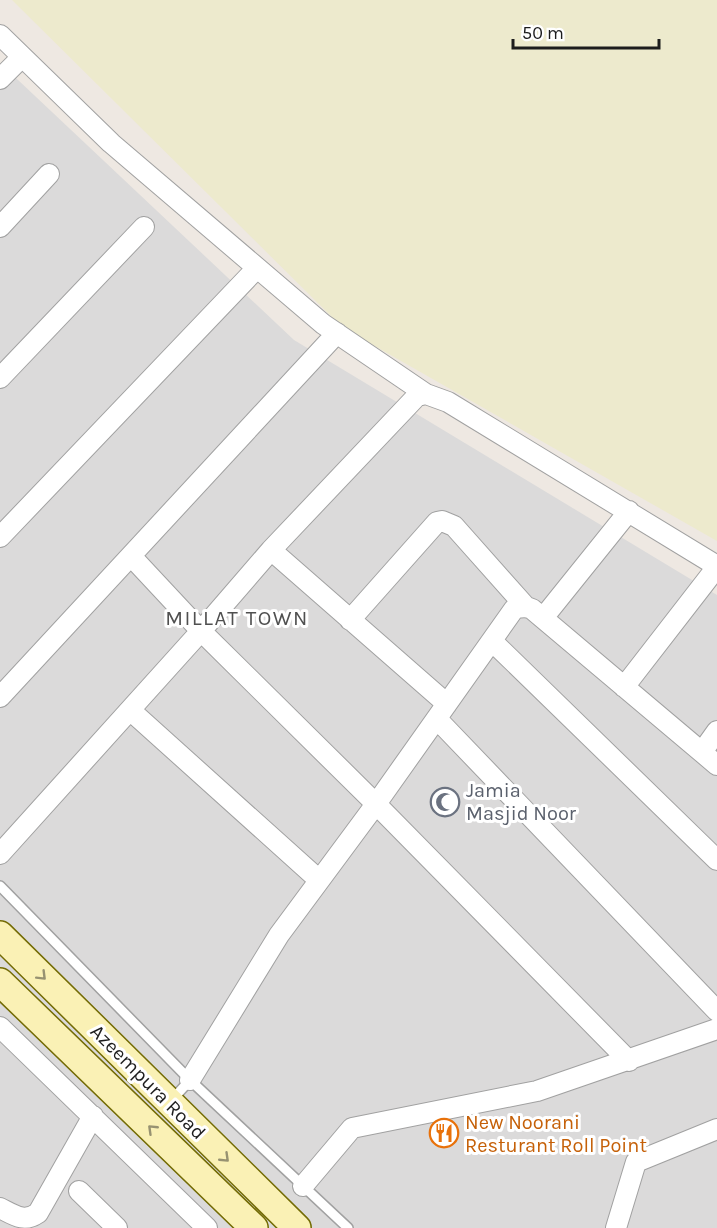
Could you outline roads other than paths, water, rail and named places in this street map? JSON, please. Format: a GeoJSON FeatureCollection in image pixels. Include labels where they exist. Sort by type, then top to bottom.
{"type":"FeatureCollection","features":[{"type":"Feature","properties":{"kind":"main road","name":"Azeempura Road"},"geometry":{"type":"LineString","coordinates":[[0,935],[297,1228]]}},
{"type":"Feature","properties":{"kind":"main road","name":"Azeempura Road"},"geometry":{"type":"LineString","coordinates":[[0,982],[254,1228]]}},
{"type":"Feature","properties":{"kind":"street"},"geometry":{"type":"LineString","coordinates":[[0,35],[111,143],[337,333],[426,394],[448,402],[717,566],[624,687]]}},
{"type":"Feature","properties":{"kind":"street"},"geometry":{"type":"LineString","coordinates":[[0,79],[22,57]]}},
{"type":"Feature","properties":{"kind":"street"},"geometry":{"type":"LineString","coordinates":[[0,227],[49,174]]}},
{"type":"Feature","properties":{"kind":"street"},"geometry":{"type":"LineString","coordinates":[[0,378],[144,227]]}},
{"type":"Feature","properties":{"kind":"street"},"geometry":{"type":"LineString","coordinates":[[0,537],[257,268]]}},
{"type":"Feature","properties":{"kind":"street"},"geometry":{"type":"LineString","coordinates":[[0,697],[337,333]]}},
{"type":"Feature","properties":{"kind":"street"},"geometry":{"type":"LineString","coordinates":[[0,854],[271,550],[417,396],[426,394]]}},
{"type":"Feature","properties":{"kind":"street"},"geometry":{"type":"LineString","coordinates":[[543,618],[629,511]]}},
{"type":"Feature","properties":{"kind":"street"},"geometry":{"type":"LineString","coordinates":[[350,620],[437,522],[442,521],[454,526],[526,607],[543,618],[710,759],[717,731]]}},
{"type":"Feature","properties":{"kind":"street"},"geometry":{"type":"LineString","coordinates":[[271,550],[350,620],[442,712],[717,1011]]}},
{"type":"Feature","properties":{"kind":"street"},"geometry":{"type":"LineString","coordinates":[[131,556],[201,631],[376,804],[629,1061]]}},
{"type":"Feature","properties":{"kind":"street"},"geometry":{"type":"LineString","coordinates":[[190,1080],[279,935],[376,804],[514,609],[526,607]]}},
{"type":"Feature","properties":{"kind":"street"},"geometry":{"type":"LineString","coordinates":[[492,641],[717,860]]}},
{"type":"Feature","properties":{"kind":"street"},"geometry":{"type":"LineString","coordinates":[[130,710],[319,880]]}},
{"type":"Feature","properties":{"kind":"street"},"geometry":{"type":"LineString","coordinates":[[0,1027],[207,1228]]}},
{"type":"Feature","properties":{"kind":"street"},"geometry":{"type":"LineString","coordinates":[[303,1186],[352,1128],[537,1091],[717,1029]]}},
{"type":"Feature","properties":{"kind":"street"},"geometry":{"type":"LineString","coordinates":[[0,1208],[19,1218],[27,1219],[38,1212],[93,1116]]}},
{"type":"Feature","properties":{"kind":"street"},"geometry":{"type":"LineString","coordinates":[[615,1228],[636,1162],[717,1129]]}},
{"type":"Feature","properties":{"kind":"street"},"geometry":{"type":"LineString","coordinates":[[79,1191],[117,1228]]}},
{"type":"Feature","properties":{"kind":"lane"},"geometry":{"type":"LineString","coordinates":[[0,885],[190,1080],[348,1228]]}},
{"type":"Feature","properties":{"kind":"lane"},"geometry":{"type":"LineString","coordinates":[[169,1103],[190,1080]]}},
{"type":"Feature","properties":{"kind":"place","name":"Jamia Masjid Noor"},"geometry":{"type":"Point","coordinates":[445,802]}},
{"type":"Feature","properties":{"kind":"place","name":"New Noorani Resturant Roll Point"},"geometry":{"type":"Point","coordinates":[444,1133]}},
{"type":"Feature","properties":{"kind":"district","name":"MILLAT TOWN"},"geometry":{"type":"Point","coordinates":[237,618]}}]}
